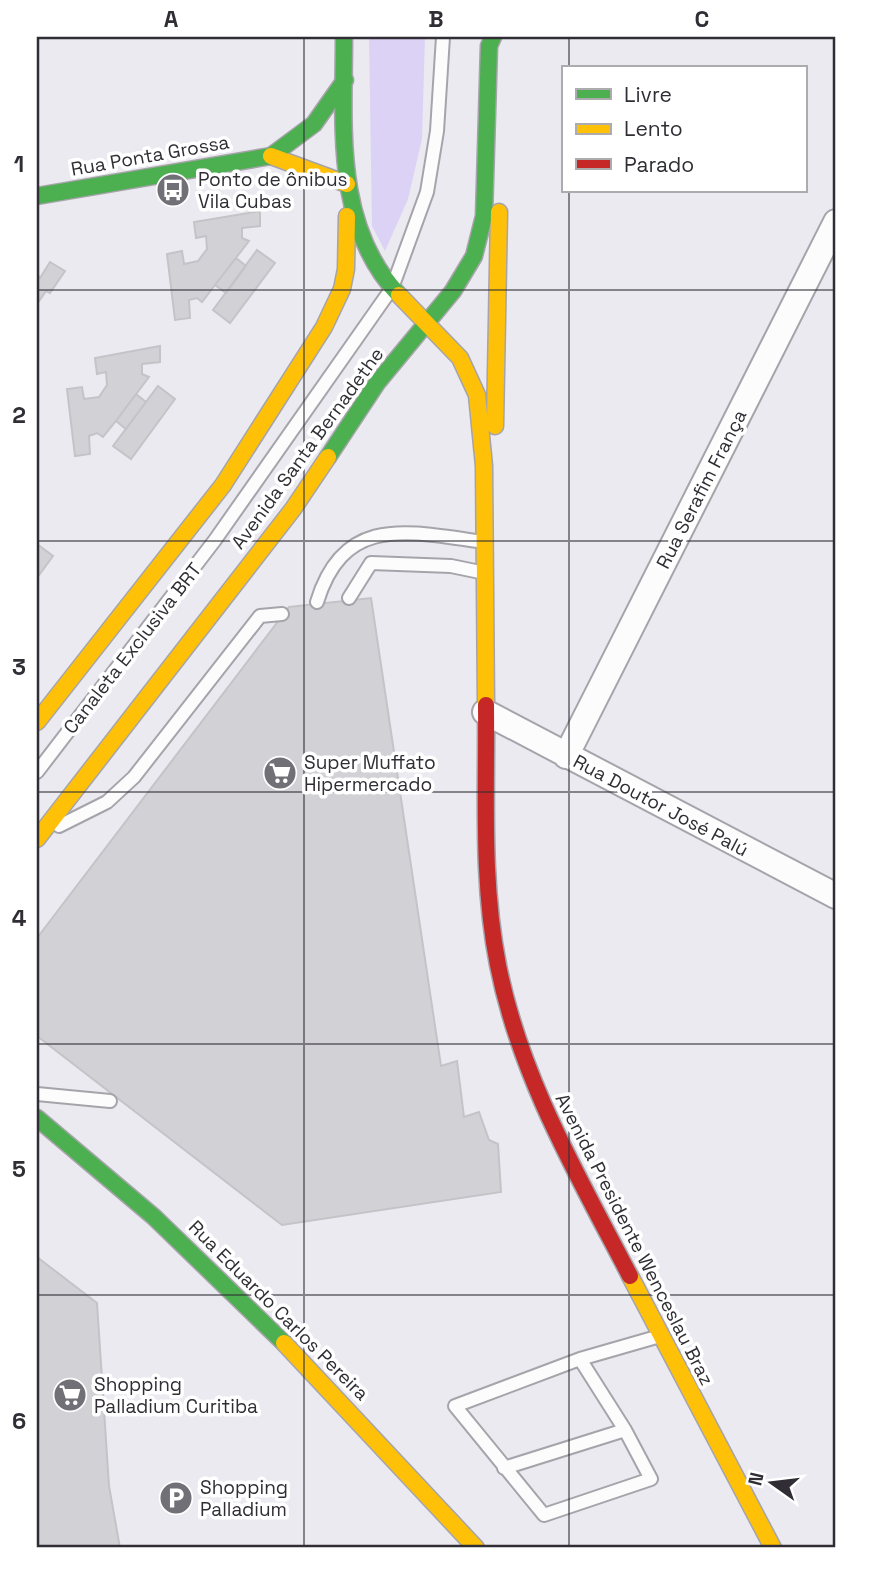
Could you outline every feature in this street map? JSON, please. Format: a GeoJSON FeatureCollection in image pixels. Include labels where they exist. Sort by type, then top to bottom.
{"type":"FeatureCollection","features":[{"type":"Feature","properties":{"kind":"main road","name":"Avenida Presidente Wenceslau Braz"},"geometry":{"type":"LineString","coordinates":[[344,37],[347,184],[367,250],[392,288],[429,321],[467,368],[476,392],[481,418],[490,906],[497,962],[509,1009],[536,1091],[557,1137],[773,1548]]}},
{"type":"Feature","properties":{"kind":"main road","name":"Avenida Presidente Wenceslau Braz"},"geometry":{"type":"LineString","coordinates":[[484,516],[496,405],[500,174],[490,40]]}},
{"type":"Feature","properties":{"kind":"main road","name":"Avenida Santa Bernadethe"},"geometry":{"type":"LineString","coordinates":[[39,836],[293,509],[377,383],[465,274],[481,236],[490,40]]}},
{"type":"Feature","properties":{"kind":"main road","name":"Rua Ponta Grossa"},"geometry":{"type":"LineString","coordinates":[[37,196],[271,156],[302,139],[327,112],[345,80]]}},
{"type":"Feature","properties":{"kind":"main road","name":"Rua Ponta Grossa"},"geometry":{"type":"LineString","coordinates":[[271,156],[347,184]]}},
{"type":"Feature","properties":{"kind":"main road"},"geometry":{"type":"LineString","coordinates":[[37,723],[223,485],[324,327],[342,289],[346,269],[347,184]]}},
{"type":"Feature","properties":{"kind":"main road","name":"Rua Eduardo Carlos Pereira"},"geometry":{"type":"LineString","coordinates":[[37,1118],[113,1179],[228,1284],[325,1384],[476,1548]]}},
{"type":"Feature","properties":{"kind":"street","name":"Rua Serafim França"},"geometry":{"type":"LineString","coordinates":[[566,755],[836,222]]}},
{"type":"Feature","properties":{"kind":"street","name":"Rua Doutor José Palú"},"geometry":{"type":"LineString","coordinates":[[485,712],[836,896]]}},
{"type":"Feature","properties":{"kind":"lane","name":"Canaleta Exclusiva BRT"},"geometry":{"type":"LineString","coordinates":[[37,772],[215,540],[392,288],[428,192],[437,131],[443,37]]}},
{"type":"Feature","properties":{"kind":"lane"},"geometry":{"type":"LineString","coordinates":[[317,602],[328,575],[345,551],[373,534],[405,533],[484,542]]}},
{"type":"Feature","properties":{"kind":"lane"},"geometry":{"type":"LineString","coordinates":[[349,598],[371,563],[451,566],[484,573]]}},
{"type":"Feature","properties":{"kind":"lane"},"geometry":{"type":"LineString","coordinates":[[39,836],[77,820],[107,802],[134,777],[260,616],[282,614]]}},
{"type":"Feature","properties":{"kind":"lane"},"geometry":{"type":"LineString","coordinates":[[37,1094],[110,1101]]}},
{"type":"Feature","properties":{"kind":"lane"},"geometry":{"type":"LineString","coordinates":[[580,1359],[625,1430],[651,1479],[544,1515],[455,1406],[580,1359],[660,1336]]}},
{"type":"Feature","properties":{"kind":"lane"},"geometry":{"type":"LineString","coordinates":[[504,1468],[625,1430]]}},
{"type":"Feature","properties":{"kind":"shaded area"},"geometry":{"type":"Polygon","coordinates":[[[369,37],[425,37],[422,139],[408,199],[385,251],[372,226],[369,37]]]}},
{"type":"Feature","properties":{"kind":"building"},"geometry":{"type":"Polygon","coordinates":[[[260,211],[260,226],[242,228],[242,238],[249,241],[202,302],[197,298],[189,300],[190,318],[175,320],[167,254],[182,251],[184,264],[198,261],[207,249],[206,236],[196,238],[194,222],[260,211]]]}},
{"type":"Feature","properties":{"kind":"building"},"geometry":{"type":"Polygon","coordinates":[[[257,250],[275,263],[230,323],[213,310],[257,250]]]}},
{"type":"Feature","properties":{"kind":"building"},"geometry":{"type":"Polygon","coordinates":[[[236,258],[246,266],[226,293],[215,285],[236,258]]]}},
{"type":"Feature","properties":{"kind":"building"},"geometry":{"type":"Polygon","coordinates":[[[50,262],[65,271],[50,293],[46,291],[37,304],[37,274],[40,278],[50,262]]]}},
{"type":"Feature","properties":{"kind":"building"},"geometry":{"type":"Polygon","coordinates":[[[160,346],[160,362],[142,364],[142,374],[149,377],[116,421],[103,437],[97,433],[89,436],[90,454],[75,456],[67,389],[82,387],[84,399],[99,397],[107,385],[106,372],[97,374],[95,358],[160,346]]]}},
{"type":"Feature","properties":{"kind":"building"},"geometry":{"type":"Polygon","coordinates":[[[158,386],[175,399],[131,459],[113,446],[158,386]]]}},
{"type":"Feature","properties":{"kind":"building"},"geometry":{"type":"Polygon","coordinates":[[[136,394],[146,402],[126,429],[116,421],[136,394]]]}},
{"type":"Feature","properties":{"kind":"building"},"geometry":{"type":"Polygon","coordinates":[[[37,544],[53,556],[37,578],[37,544]]]}},
{"type":"Feature","properties":{"kind":"building","name":"Super Muffato Hipermercado"},"geometry":{"type":"Polygon","coordinates":[[[371,598],[441,1066],[457,1061],[464,1117],[479,1112],[489,1140],[498,1144],[501,1192],[282,1225],[37,1036],[37,938],[289,607],[371,598]]]}},
{"type":"Feature","properties":{"kind":"building","name":"Shopping Palladium Curitiba"},"geometry":{"type":"Polygon","coordinates":[[[37,1257],[97,1303],[109,1486],[120,1548],[37,1548],[37,1257]]]}},
{"type":"Feature","properties":{"kind":"traffic: fast"},"geometry":{"type":"LineString","coordinates":[[344,37],[344,139],[353,206],[363,238],[378,268],[399,295]]}},
{"type":"Feature","properties":{"kind":"traffic: fast"},"geometry":{"type":"LineString","coordinates":[[328,457],[377,383],[453,291],[474,256],[484,216],[489,46],[493,37]]}},
{"type":"Feature","properties":{"kind":"traffic: fast"},"geometry":{"type":"LineString","coordinates":[[37,196],[271,156],[314,124],[345,80]]}},
{"type":"Feature","properties":{"kind":"traffic: fast"},"geometry":{"type":"LineString","coordinates":[[37,1118],[154,1217],[284,1343]]}},
{"type":"Feature","properties":{"kind":"traffic: slow"},"geometry":{"type":"LineString","coordinates":[[271,156],[347,184]]}},
{"type":"Feature","properties":{"kind":"traffic: slow"},"geometry":{"type":"LineString","coordinates":[[495,426],[499,212]]}},
{"type":"Feature","properties":{"kind":"traffic: slow"},"geometry":{"type":"LineString","coordinates":[[37,722],[223,485],[324,327],[342,289],[346,269],[347,216]]}},
{"type":"Feature","properties":{"kind":"traffic: slow"},"geometry":{"type":"LineString","coordinates":[[399,295],[460,358],[477,395],[484,466],[486,705]]}},
{"type":"Feature","properties":{"kind":"traffic: slow"},"geometry":{"type":"LineString","coordinates":[[37,839],[293,509],[328,457]]}},
{"type":"Feature","properties":{"kind":"traffic: slow"},"geometry":{"type":"LineString","coordinates":[[630,1276],[773,1548]]}},
{"type":"Feature","properties":{"kind":"traffic: slow"},"geometry":{"type":"LineString","coordinates":[[284,1343],[476,1548]]}},
{"type":"Feature","properties":{"kind":"traffic: jam"},"geometry":{"type":"LineString","coordinates":[[486,705],[489,901],[498,965],[508,1006],[521,1047],[553,1125],[630,1276]]}},
{"type":"Feature","properties":{"kind":"place","name":"Ponto de ônibus Vila Cubas"},"geometry":{"type":"Point","coordinates":[173,190]}},
{"type":"Feature","properties":{"kind":"place","name":"Super Muffato Hipermercado"},"geometry":{"type":"Point","coordinates":[280,773]}},
{"type":"Feature","properties":{"kind":"place","name":"Shopping Palladium Curitiba"},"geometry":{"type":"Point","coordinates":[70,1395]}},
{"type":"Feature","properties":{"kind":"place","name":"Shopping Palladium"},"geometry":{"type":"Point","coordinates":[176,1498]}}]}
